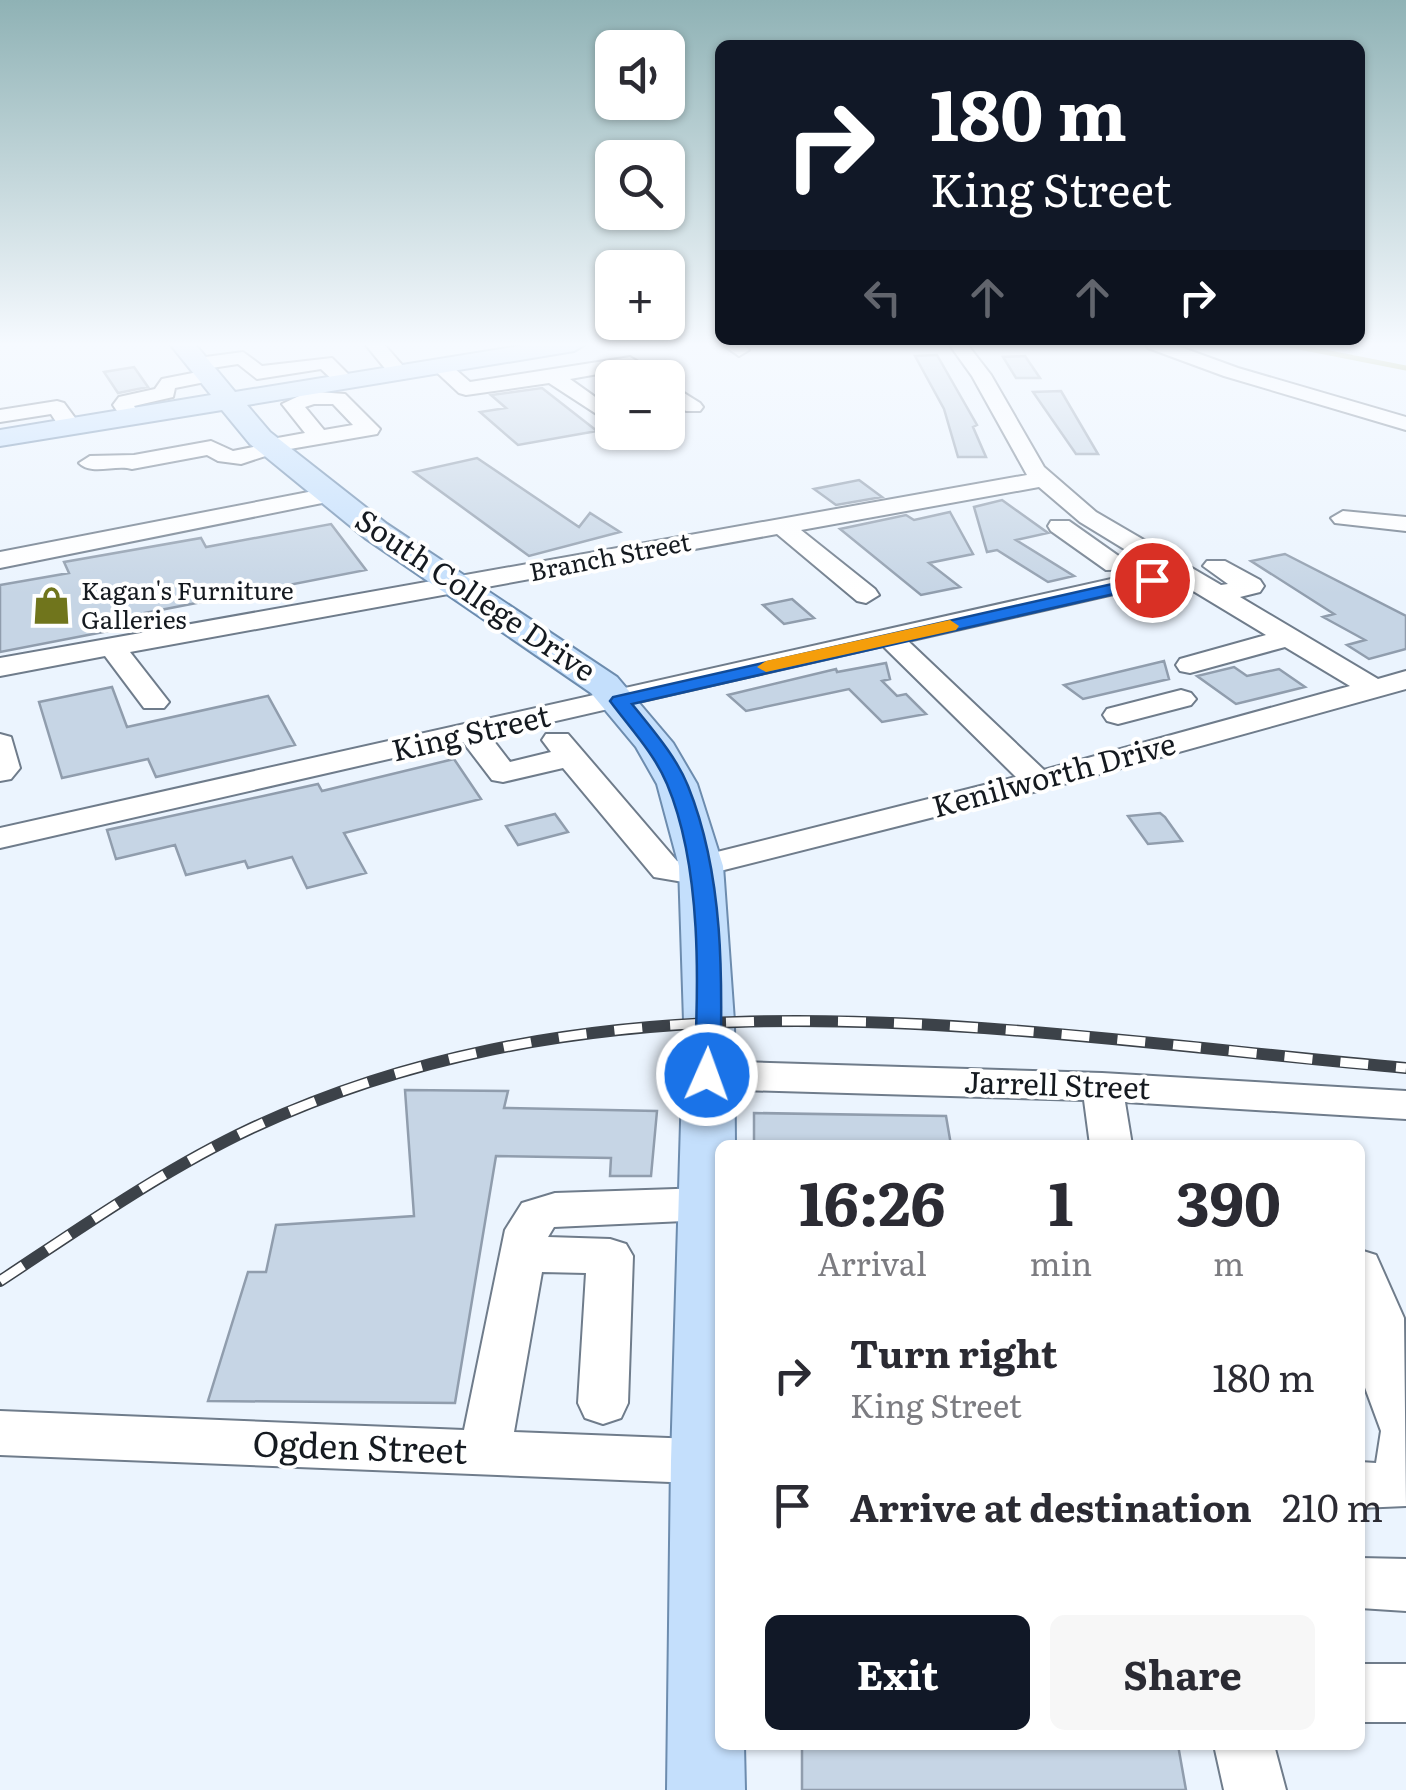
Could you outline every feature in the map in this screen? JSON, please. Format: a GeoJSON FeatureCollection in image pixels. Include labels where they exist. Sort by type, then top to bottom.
{"type":"FeatureCollection","features":[{"type":"Feature","properties":{"kind":"main road","name":"South College Drive"},"geometry":{"type":"LineString","coordinates":[[257,428],[271,448],[376,531],[604,685],[653,743],[677,784],[701,870],[709,1021],[706,1204],[712,1462],[706,1790]]}},
{"type":"Feature","properties":{"kind":"street"},"geometry":{"type":"LineString","coordinates":[[318,428],[326,435]]}},
{"type":"Feature","properties":{"kind":"street"},"geometry":{"type":"LineString","coordinates":[[90,463],[124,459],[132,462],[211,448],[232,459],[346,428]]}},
{"type":"Feature","properties":{"kind":"street"},"geometry":{"type":"LineString","coordinates":[[1010,428],[1043,479],[1092,519],[1214,596],[1375,689]]}},
{"type":"Feature","properties":{"kind":"street","name":"Branch Street"},"geometry":{"type":"LineString","coordinates":[[0,666],[1043,479]]}},
{"type":"Feature","properties":{"kind":"street"},"geometry":{"type":"LineString","coordinates":[[0,560],[329,495]]}},
{"type":"Feature","properties":{"kind":"street"},"geometry":{"type":"LineString","coordinates":[[1343,518],[1406,524]]}},
{"type":"Feature","properties":{"kind":"street"},"geometry":{"type":"LineString","coordinates":[[780,525],[866,595]]}},
{"type":"Feature","properties":{"kind":"street","name":"King Street"},"geometry":{"type":"LineString","coordinates":[[0,838],[890,639],[1165,566]]}},
{"type":"Feature","properties":{"kind":"street"},"geometry":{"type":"LineString","coordinates":[[1214,596],[1251,586],[1216,566]]}},
{"type":"Feature","properties":{"kind":"street"},"geometry":{"type":"LineString","coordinates":[[0,572],[41,570]]}},
{"type":"Feature","properties":{"kind":"street"},"geometry":{"type":"LineString","coordinates":[[1190,666],[1286,638]]}},
{"type":"Feature","properties":{"kind":"street"},"geometry":{"type":"LineString","coordinates":[[890,639],[1038,781]]}},
{"type":"Feature","properties":{"kind":"street"},"geometry":{"type":"LineString","coordinates":[[111,646],[154,702]]}},
{"type":"Feature","properties":{"kind":"street","name":"Kenilworth Drive"},"geometry":{"type":"LineString","coordinates":[[701,870],[1406,680]]}},
{"type":"Feature","properties":{"kind":"street"},"geometry":{"type":"LineString","coordinates":[[1118,714],[1173,701],[1209,734]]}},
{"type":"Feature","properties":{"kind":"street"},"geometry":{"type":"LineString","coordinates":[[541,718],[666,870],[701,870]]}},
{"type":"Feature","properties":{"kind":"street"},"geometry":{"type":"LineString","coordinates":[[472,734],[503,773],[570,756]]}},
{"type":"Feature","properties":{"kind":"street"},"geometry":{"type":"LineString","coordinates":[[0,744],[4,768],[0,772]]}},
{"type":"Feature","properties":{"kind":"street","name":"Jarrell Street"},"geometry":{"type":"LineString","coordinates":[[707,1075],[1102,1087],[1406,1105]]}},
{"type":"Feature","properties":{"kind":"street"},"geometry":{"type":"LineString","coordinates":[[1102,1087],[1111,1140]]}},
{"type":"Feature","properties":{"kind":"street"},"geometry":{"type":"LineString","coordinates":[[485,1453],[528,1230],[538,1215],[554,1210],[706,1204]]}},
{"type":"Feature","properties":{"kind":"street"},"geometry":{"type":"LineString","coordinates":[[523,1254],[610,1256],[603,1403]]}},
{"type":"Feature","properties":{"kind":"street"},"geometry":{"type":"LineString","coordinates":[[1365,1293],[1380,1362],[1406,1431],[1388,1492]]}},
{"type":"Feature","properties":{"kind":"street","name":"Ogden Street"},"geometry":{"type":"LineString","coordinates":[[0,1433],[712,1462]]}},
{"type":"Feature","properties":{"kind":"street"},"geometry":{"type":"LineString","coordinates":[[1365,1583],[1406,1585]]}},
{"type":"Feature","properties":{"kind":"street"},"geometry":{"type":"LineString","coordinates":[[1365,1693],[1406,1693]]}},
{"type":"Feature","properties":{"kind":"street"},"geometry":{"type":"LineString","coordinates":[[1245,1750],[1256,1790]]}},
{"type":"Feature","properties":{"kind":"building"},"geometry":{"type":"Polygon","coordinates":[[[498,428],[593,428],[595,431],[518,445],[498,428]]]}},
{"type":"Feature","properties":{"kind":"building"},"geometry":{"type":"Polygon","coordinates":[[[949,428],[973,428],[986,457],[958,457],[949,428]]]}},
{"type":"Feature","properties":{"kind":"building"},"geometry":{"type":"Polygon","coordinates":[[[1058,428],[1082,428],[1098,454],[1076,454],[1058,428]]]}},
{"type":"Feature","properties":{"kind":"building"},"geometry":{"type":"Polygon","coordinates":[[[477,458],[579,527],[590,513],[620,532],[529,556],[414,472],[477,458]]]}},
{"type":"Feature","properties":{"kind":"building"},"geometry":{"type":"Polygon","coordinates":[[[859,480],[882,497],[836,505],[814,489],[859,480]]]}},
{"type":"Feature","properties":{"kind":"building"},"geometry":{"type":"Polygon","coordinates":[[[1002,500],[1048,533],[1016,540],[1074,576],[1048,582],[997,550],[987,552],[974,507],[1002,500]]]}},
{"type":"Feature","properties":{"kind":"building"},"geometry":{"type":"Polygon","coordinates":[[[950,512],[973,554],[929,563],[960,587],[921,595],[840,529],[906,515],[914,520],[950,512]]]}},
{"type":"Feature","properties":{"kind":"building"},"geometry":{"type":"Polygon","coordinates":[[[331,524],[366,570],[145,613],[150,623],[0,652],[0,585],[69,573],[64,562],[201,538],[206,547],[331,524]]]}},
{"type":"Feature","properties":{"kind":"building"},"geometry":{"type":"Polygon","coordinates":[[[1285,554],[1406,616],[1406,649],[1369,659],[1347,645],[1365,640],[1323,617],[1334,614],[1251,561],[1285,554]]]}},
{"type":"Feature","properties":{"kind":"building"},"geometry":{"type":"Polygon","coordinates":[[[792,599],[814,618],[784,624],[763,605],[792,599]]]}},
{"type":"Feature","properties":{"kind":"building"},"geometry":{"type":"Polygon","coordinates":[[[1164,661],[1169,679],[1083,699],[1064,685],[1164,661]]]}},
{"type":"Feature","properties":{"kind":"building"},"geometry":{"type":"Polygon","coordinates":[[[886,663],[890,679],[882,681],[897,696],[906,694],[926,714],[882,722],[849,689],[746,711],[728,695],[836,669],[837,672],[886,663]]]}},
{"type":"Feature","properties":{"kind":"building"},"geometry":{"type":"Polygon","coordinates":[[[1234,667],[1247,676],[1279,669],[1305,687],[1236,704],[1197,676],[1234,667]]]}},
{"type":"Feature","properties":{"kind":"building"},"geometry":{"type":"Polygon","coordinates":[[[112,687],[127,727],[268,696],[295,745],[156,777],[148,759],[62,778],[39,702],[112,687]]]}},
{"type":"Feature","properties":{"kind":"building"},"geometry":{"type":"Polygon","coordinates":[[[454,759],[481,799],[344,833],[366,873],[307,888],[292,857],[248,868],[245,861],[186,875],[175,845],[116,859],[107,830],[318,784],[322,791],[454,759]]]}},
{"type":"Feature","properties":{"kind":"building"},"geometry":{"type":"Polygon","coordinates":[[[1160,813],[1182,841],[1148,844],[1128,816],[1160,813]]]}},
{"type":"Feature","properties":{"kind":"building"},"geometry":{"type":"Polygon","coordinates":[[[555,814],[568,832],[518,845],[506,826],[555,814]]]}},
{"type":"Feature","properties":{"kind":"building"},"geometry":{"type":"Polygon","coordinates":[[[405,1090],[508,1091],[504,1108],[657,1111],[651,1176],[610,1176],[611,1158],[496,1156],[455,1403],[208,1401],[248,1272],[266,1272],[276,1225],[414,1216],[405,1090]]]}},
{"type":"Feature","properties":{"kind":"building"},"geometry":{"type":"Polygon","coordinates":[[[754,1113],[946,1116],[950,1140],[754,1140],[754,1113]]]}},
{"type":"Feature","properties":{"kind":"building"},"geometry":{"type":"Polygon","coordinates":[[[802,1750],[1179,1750],[1186,1790],[802,1790],[802,1750]]]}},
{"type":"Feature","properties":{"kind":"railway"},"geometry":{"type":"LineString","coordinates":[[0,1281],[155,1181],[252,1128],[392,1075],[533,1042],[677,1025],[822,1021],[967,1027],[1406,1068]]}},
{"type":"Feature","properties":{"kind":"slow traffic"},"geometry":{"type":"LineString","coordinates":[[766,667],[950,626]]}},
{"type":"Feature","properties":{"kind":"place","name":"Kagan's Furniture Galleries"},"geometry":{"type":"Point","coordinates":[51,605]}},
{"type":"Feature","properties":{"kind":"route"},"geometry":{"type":"LineString","coordinates":[[707,1075],[709,1021],[701,866],[694,835],[677,784],[653,743],[620,701],[1152,580]]}}]}
